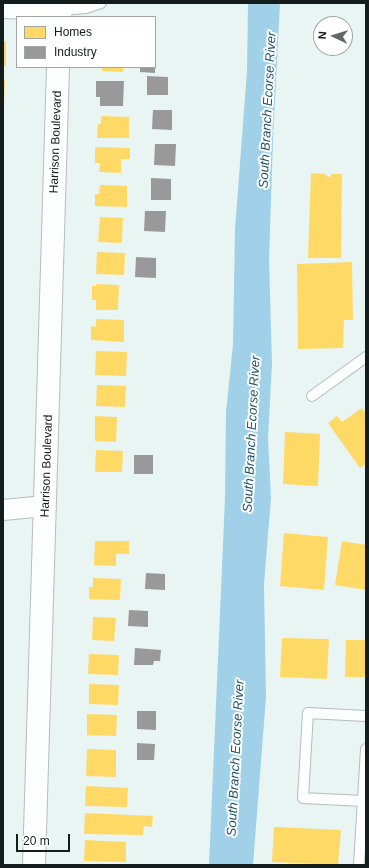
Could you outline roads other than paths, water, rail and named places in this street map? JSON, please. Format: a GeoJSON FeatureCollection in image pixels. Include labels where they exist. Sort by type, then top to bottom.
{"type":"FeatureCollection","features":[{"type":"Feature","properties":{"kind":"street"},"geometry":{"type":"LineString","coordinates":[[3,8],[61,10]]}},
{"type":"Feature","properties":{"kind":"street","name":"Harrison Boulevard"},"geometry":{"type":"LineString","coordinates":[[34,865],[46,506],[58,68]]}},
{"type":"Feature","properties":{"kind":"street"},"geometry":{"type":"LineString","coordinates":[[3,510],[46,506]]}},
{"type":"Feature","properties":{"kind":"lane"},"geometry":{"type":"LineString","coordinates":[[61,10],[86,8],[102,3]]}},
{"type":"Feature","properties":{"kind":"lane"},"geometry":{"type":"LineString","coordinates":[[312,396],[366,357]]}},
{"type":"Feature","properties":{"kind":"lane"},"geometry":{"type":"LineString","coordinates":[[363,801],[303,798],[308,713],[366,716]]}},
{"type":"Feature","properties":{"kind":"lane"},"geometry":{"type":"LineString","coordinates":[[359,865],[366,749]]}},
{"type":"Feature","properties":{"kind":"water","name":"South Branch Ecorse River"},"geometry":{"type":"Polygon","coordinates":[[[248,3],[280,3],[269,259],[272,364],[268,438],[271,498],[264,584],[266,697],[253,865],[209,865],[225,498],[226,412],[233,344],[235,229],[247,71],[248,3]]]}}]}
